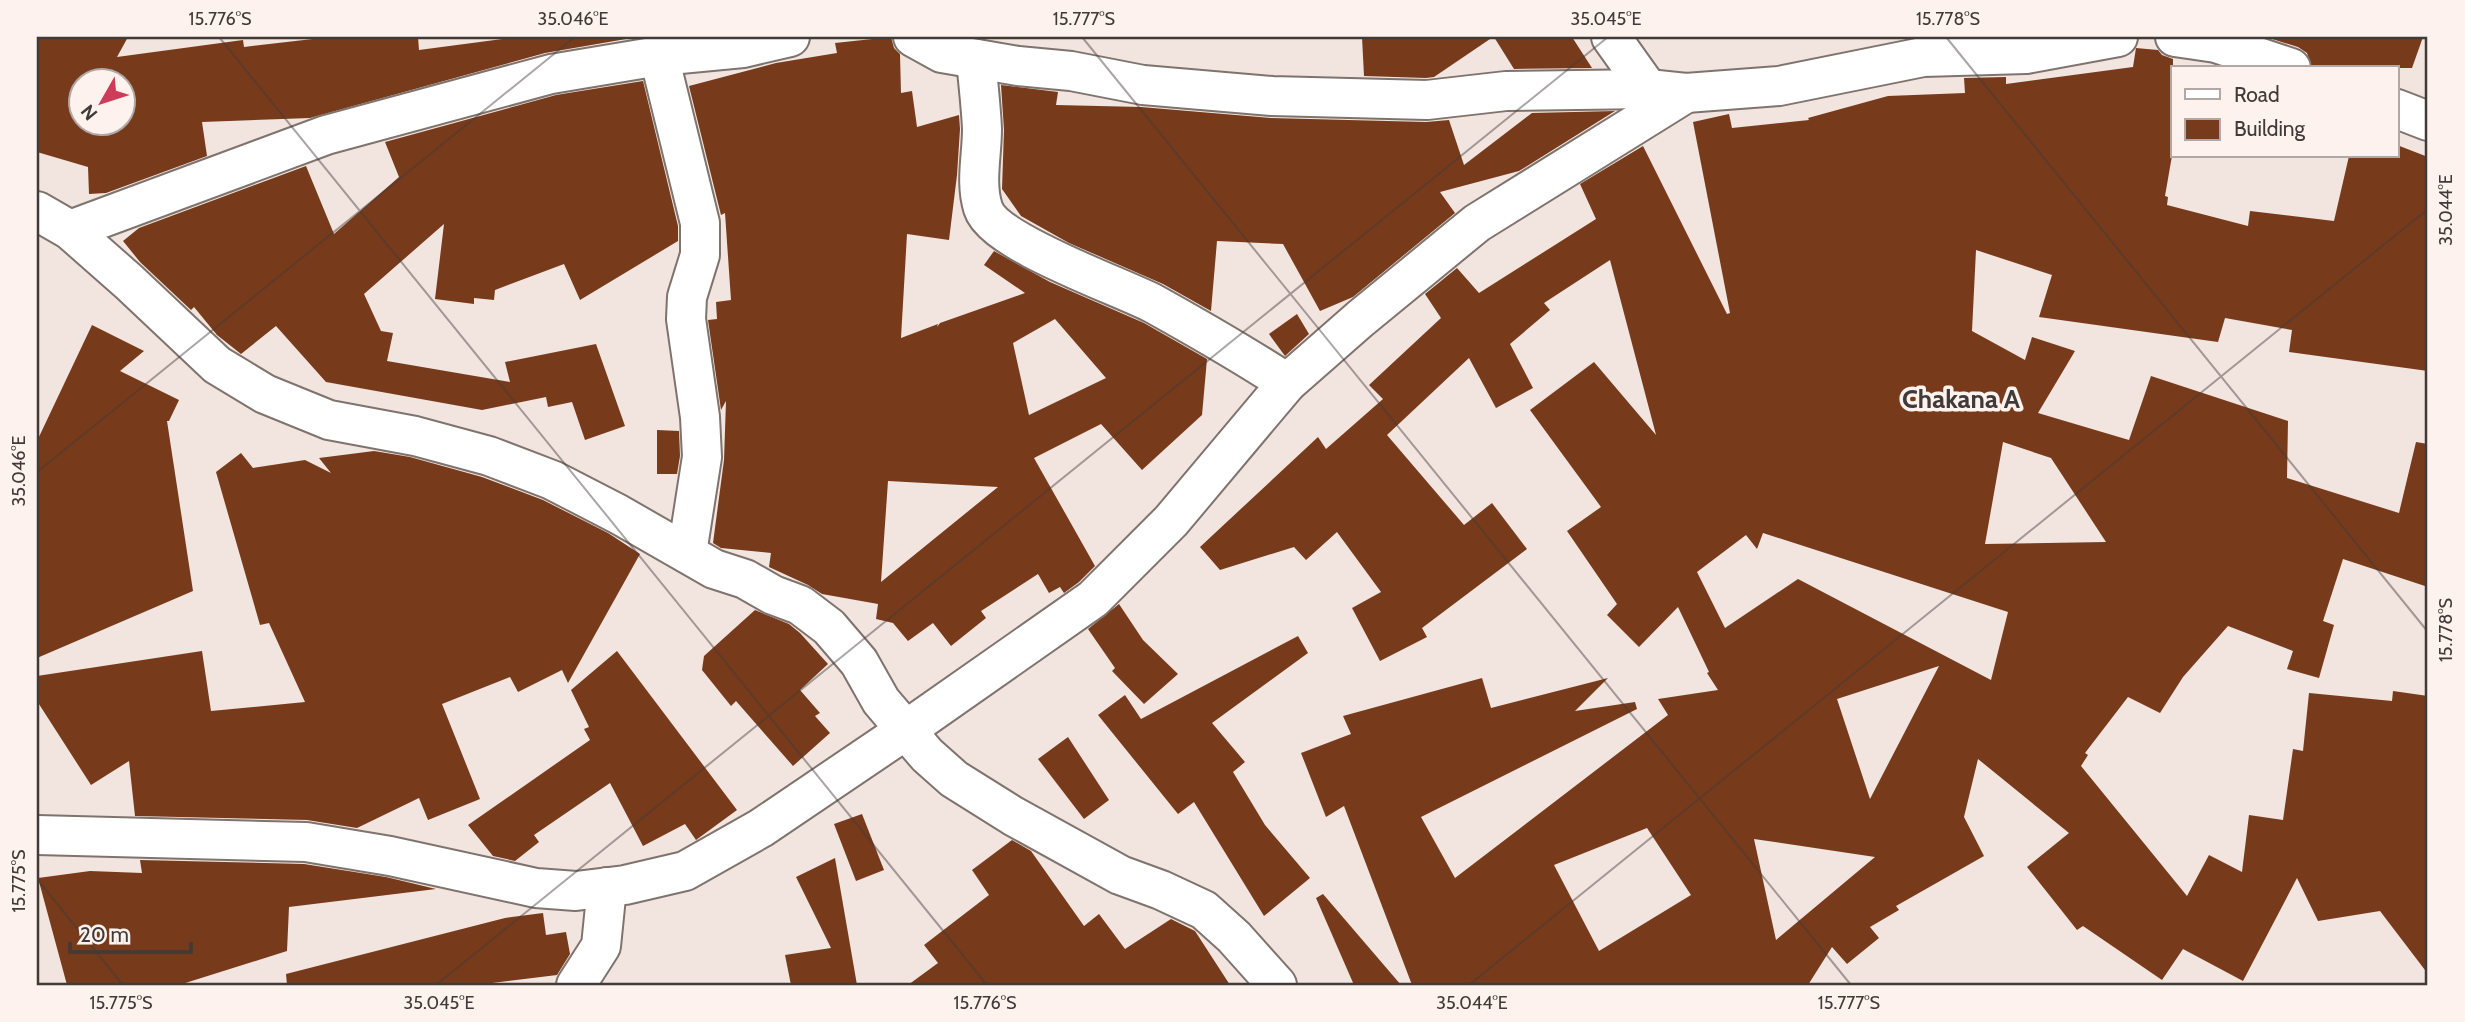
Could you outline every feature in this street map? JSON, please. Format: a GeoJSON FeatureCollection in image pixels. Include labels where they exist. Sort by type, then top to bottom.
{"type":"FeatureCollection","features":[{"type":"Feature","properties":{"kind":"street"},"geometry":{"type":"LineString","coordinates":[[70,230],[326,135],[551,74],[659,56],[743,48],[790,37]]}},
{"type":"Feature","properties":{"kind":"street"},"geometry":{"type":"LineString","coordinates":[[914,37],[942,53],[1070,71],[1143,85],[1272,96],[1427,100],[1506,91],[1648,89],[1686,93],[1779,86],[1922,47],[2026,54],[2111,38]]}},
{"type":"Feature","properties":{"kind":"street"},"geometry":{"type":"LineString","coordinates":[[1611,37],[1648,89]]}},
{"type":"Feature","properties":{"kind":"street"},"geometry":{"type":"LineString","coordinates":[[2175,37],[2216,43],[2285,66]]}},
{"type":"Feature","properties":{"kind":"street"},"geometry":{"type":"LineString","coordinates":[[659,56],[700,223],[700,255],[687,297],[686,319],[700,417],[702,457],[687,553]]}},
{"type":"Feature","properties":{"kind":"street"},"geometry":{"type":"LineString","coordinates":[[975,59],[982,129],[979,187],[984,212],[998,227],[1070,267],[1151,302],[1287,383]]}},
{"type":"Feature","properties":{"kind":"street"},"geometry":{"type":"LineString","coordinates":[[37,835],[306,842],[390,856],[536,888],[576,891],[685,871],[761,828],[1093,599],[1171,521],[1287,383],[1360,319],[1477,223],[1686,93]]}},
{"type":"Feature","properties":{"kind":"street"},"geometry":{"type":"LineString","coordinates":[[2398,109],[2428,121]]}},
{"type":"Feature","properties":{"kind":"street"},"geometry":{"type":"LineString","coordinates":[[37,211],[70,230],[130,282],[217,365],[265,394],[329,420],[415,436],[489,456],[552,480],[714,569],[745,579],[773,595],[800,605],[829,627],[859,662],[881,701],[927,755],[954,779],[1013,816],[1120,875],[1205,910],[1234,937],[1277,985]]}},
{"type":"Feature","properties":{"kind":"street"},"geometry":{"type":"LineString","coordinates":[[576,985],[601,946],[607,887]]}},
{"type":"Feature","properties":{"kind":"building"},"geometry":{"type":"Polygon","coordinates":[[[37,37],[128,37],[117,57],[243,40],[244,47],[330,37],[418,37],[419,50],[517,37],[626,39],[545,53],[310,118],[202,122],[207,156],[106,193],[89,194],[88,167],[37,152],[37,37]]]}},
{"type":"Feature","properties":{"kind":"building"},"geometry":{"type":"Polygon","coordinates":[[[891,37],[894,48],[900,54],[901,93],[912,91],[917,127],[959,115],[957,175],[949,240],[907,234],[901,338],[1025,293],[984,265],[994,251],[1050,282],[1144,323],[1207,359],[1202,415],[1142,470],[1101,424],[1034,458],[1095,566],[1064,593],[1060,587],[1049,593],[1038,574],[981,611],[986,618],[951,646],[933,623],[908,641],[893,623],[876,619],[878,604],[822,594],[769,567],[771,553],[721,548],[713,543],[724,460],[726,401],[721,410],[708,320],[717,319],[716,302],[731,300],[725,213],[721,215],[689,86],[776,63],[837,53],[835,43],[891,37]],[[1055,319],[1013,343],[1029,415],[1106,378],[1055,319]],[[888,481],[881,582],[998,487],[888,481]]]}},
{"type":"Feature","properties":{"kind":"building"},"geometry":{"type":"Polygon","coordinates":[[[1362,37],[1493,37],[1434,77],[1426,78],[1364,76],[1362,37]]]}},
{"type":"Feature","properties":{"kind":"building"},"geometry":{"type":"Polygon","coordinates":[[[1494,37],[1572,37],[1592,68],[1514,69],[1494,37]]]}},
{"type":"Feature","properties":{"kind":"building"},"geometry":{"type":"Polygon","coordinates":[[[2266,37],[2423,37],[2412,68],[2311,66],[2307,53],[2298,47],[2266,37]]]}},
{"type":"Feature","properties":{"kind":"building"},"geometry":{"type":"Polygon","coordinates":[[[2136,48],[2158,50],[2162,55],[2173,59],[2172,158],[2165,196],[2168,197],[2167,205],[2248,226],[2250,211],[2334,221],[2349,158],[2398,158],[2398,145],[2428,157],[2428,371],[2289,352],[2292,330],[2225,318],[2218,342],[2039,317],[2052,275],[1976,250],[1972,331],[2025,360],[2032,337],[2075,351],[2038,413],[2129,440],[2151,376],[2288,421],[2287,478],[2399,513],[2416,442],[2428,444],[2428,587],[2343,559],[2323,621],[2334,625],[2319,678],[2287,669],[2293,651],[2228,626],[2183,677],[2160,713],[2128,697],[2085,753],[2088,755],[2081,766],[2187,896],[2209,855],[2242,872],[2249,815],[2283,820],[2293,749],[2303,751],[2309,693],[2392,701],[2393,691],[2428,696],[2428,974],[2380,911],[2318,921],[2297,878],[2243,981],[2183,949],[2162,980],[2083,926],[2077,930],[2027,867],[2069,833],[1978,759],[1964,817],[1984,856],[1896,906],[1899,910],[1870,927],[1879,938],[1847,964],[1832,947],[1808,985],[1412,985],[1344,806],[1326,817],[1301,753],[1351,734],[1343,716],[1482,678],[1491,708],[1608,678],[1575,711],[1635,702],[1637,709],[1421,817],[1455,878],[1668,715],[1658,699],[1718,690],[1707,673],[1709,672],[1678,607],[1639,647],[1607,615],[1617,604],[1567,531],[1601,507],[1530,410],[1594,362],[1656,435],[1610,260],[1544,303],[1550,310],[1510,344],[1533,388],[1496,408],[1469,358],[1387,435],[1464,525],[1492,503],[1527,549],[1422,628],[1427,637],[1380,661],[1352,608],[1381,592],[1337,532],[1306,560],[1294,547],[1220,570],[1200,547],[1318,437],[1326,449],[1383,399],[1369,385],[1441,318],[1425,294],[1457,268],[1479,293],[1596,219],[1580,184],[1643,146],[1727,314],[1730,313],[1693,122],[1729,114],[1732,128],[1809,120],[1808,118],[1888,96],[1965,93],[1964,78],[2006,77],[2006,84],[2133,67],[2136,48]],[[2003,442],[1985,544],[2106,542],[2051,458],[2003,442]],[[1763,533],[1757,549],[1746,535],[1697,572],[1725,628],[1798,579],[1991,680],[2008,612],[1763,533]],[[1939,666],[1837,699],[1870,799],[1939,666]],[[1647,828],[1554,865],[1599,951],[1691,895],[1647,828]],[[1754,839],[1776,940],[1875,857],[1754,839]]]}},
{"type":"Feature","properties":{"kind":"building"},"geometry":{"type":"Polygon","coordinates":[[[643,81],[678,226],[678,241],[580,300],[564,264],[495,290],[494,300],[474,298],[474,304],[435,299],[444,224],[364,294],[381,331],[393,333],[387,361],[510,382],[505,362],[596,344],[625,426],[585,440],[572,402],[548,407],[546,397],[482,410],[326,382],[276,326],[241,354],[217,335],[194,307],[191,310],[140,262],[123,241],[139,228],[306,166],[334,234],[399,177],[385,142],[556,95],[643,81]]]}},
{"type":"Feature","properties":{"kind":"building"},"geometry":{"type":"Polygon","coordinates":[[[1001,85],[1058,92],[1056,105],[1141,107],[1271,118],[1426,122],[1449,120],[1464,165],[1532,113],[1615,111],[1519,171],[1440,192],[1455,213],[1353,297],[1320,311],[1283,244],[1217,241],[1211,311],[1163,284],[1069,243],[1021,216],[1002,189],[1004,130],[1001,85]]]}},
{"type":"Feature","properties":{"kind":"building"},"geometry":{"type":"Polygon","coordinates":[[[1297,314],[1309,334],[1285,356],[1269,334],[1297,314]]]}},
{"type":"Feature","properties":{"kind":"building"},"geometry":{"type":"Polygon","coordinates":[[[92,325],[144,351],[120,371],[179,400],[167,421],[193,591],[37,658],[37,441],[92,325]]]}},
{"type":"Feature","properties":{"kind":"building"},"geometry":{"type":"Polygon","coordinates":[[[657,430],[679,431],[680,456],[677,474],[657,474],[657,430]]]}},
{"type":"Feature","properties":{"kind":"building"},"geometry":{"type":"Polygon","coordinates":[[[374,451],[410,457],[482,477],[543,500],[608,533],[640,554],[568,683],[562,670],[518,692],[510,677],[442,704],[480,799],[428,820],[419,798],[357,828],[307,820],[135,816],[129,761],[91,785],[37,701],[37,676],[202,651],[211,711],[305,702],[269,623],[260,625],[216,472],[241,453],[253,468],[305,460],[331,473],[319,458],[374,451]]]}},
{"type":"Feature","properties":{"kind":"building"},"geometry":{"type":"Polygon","coordinates":[[[1119,604],[1143,640],[1178,674],[1144,704],[1112,671],[1115,668],[1088,629],[1119,604]]]}},
{"type":"Feature","properties":{"kind":"building"},"geometry":{"type":"Polygon","coordinates":[[[755,610],[789,624],[828,664],[800,690],[820,713],[815,716],[830,733],[793,766],[736,701],[731,706],[702,670],[704,656],[755,610]]]}},
{"type":"Feature","properties":{"kind":"building"},"geometry":{"type":"Polygon","coordinates":[[[1298,636],[1308,653],[1212,723],[1245,762],[1233,772],[1265,825],[1310,878],[1264,916],[1194,802],[1178,814],[1098,715],[1125,695],[1141,719],[1298,636]]]}},
{"type":"Feature","properties":{"kind":"building"},"geometry":{"type":"Polygon","coordinates":[[[617,651],[737,810],[696,840],[685,824],[643,846],[610,783],[534,835],[539,842],[515,861],[493,856],[468,825],[590,740],[584,729],[589,727],[571,690],[617,651]]]}},
{"type":"Feature","properties":{"kind":"building"},"geometry":{"type":"Polygon","coordinates":[[[1068,737],[1109,800],[1084,819],[1038,759],[1068,737]]]}},
{"type":"Feature","properties":{"kind":"building"},"geometry":{"type":"Polygon","coordinates":[[[862,814],[884,870],[856,881],[834,824],[862,814]]]}},
{"type":"Feature","properties":{"kind":"building"},"geometry":{"type":"Polygon","coordinates":[[[1012,840],[1031,851],[1084,926],[1099,914],[1125,949],[1171,919],[1195,931],[1230,985],[908,985],[938,963],[924,945],[989,895],[972,870],[1012,840]]]}},
{"type":"Feature","properties":{"kind":"building"},"geometry":{"type":"Polygon","coordinates":[[[835,858],[857,985],[791,985],[785,955],[831,948],[796,877],[835,858]]]}},
{"type":"Feature","properties":{"kind":"building"},"geometry":{"type":"Polygon","coordinates":[[[140,860],[304,864],[386,877],[436,889],[289,907],[287,951],[179,985],[67,985],[38,878],[90,871],[142,873],[140,860]]]}},
{"type":"Feature","properties":{"kind":"building"},"geometry":{"type":"Polygon","coordinates":[[[1323,894],[1401,985],[1354,985],[1316,898],[1323,894]]]}},
{"type":"Feature","properties":{"kind":"building"},"geometry":{"type":"Polygon","coordinates":[[[543,913],[546,935],[566,932],[570,954],[557,975],[476,985],[287,985],[286,974],[505,918],[543,913]]]}},
{"type":"Feature","properties":{"kind":"district","name":"Chakana A"},"geometry":{"type":"Point","coordinates":[1961,399]}}]}
